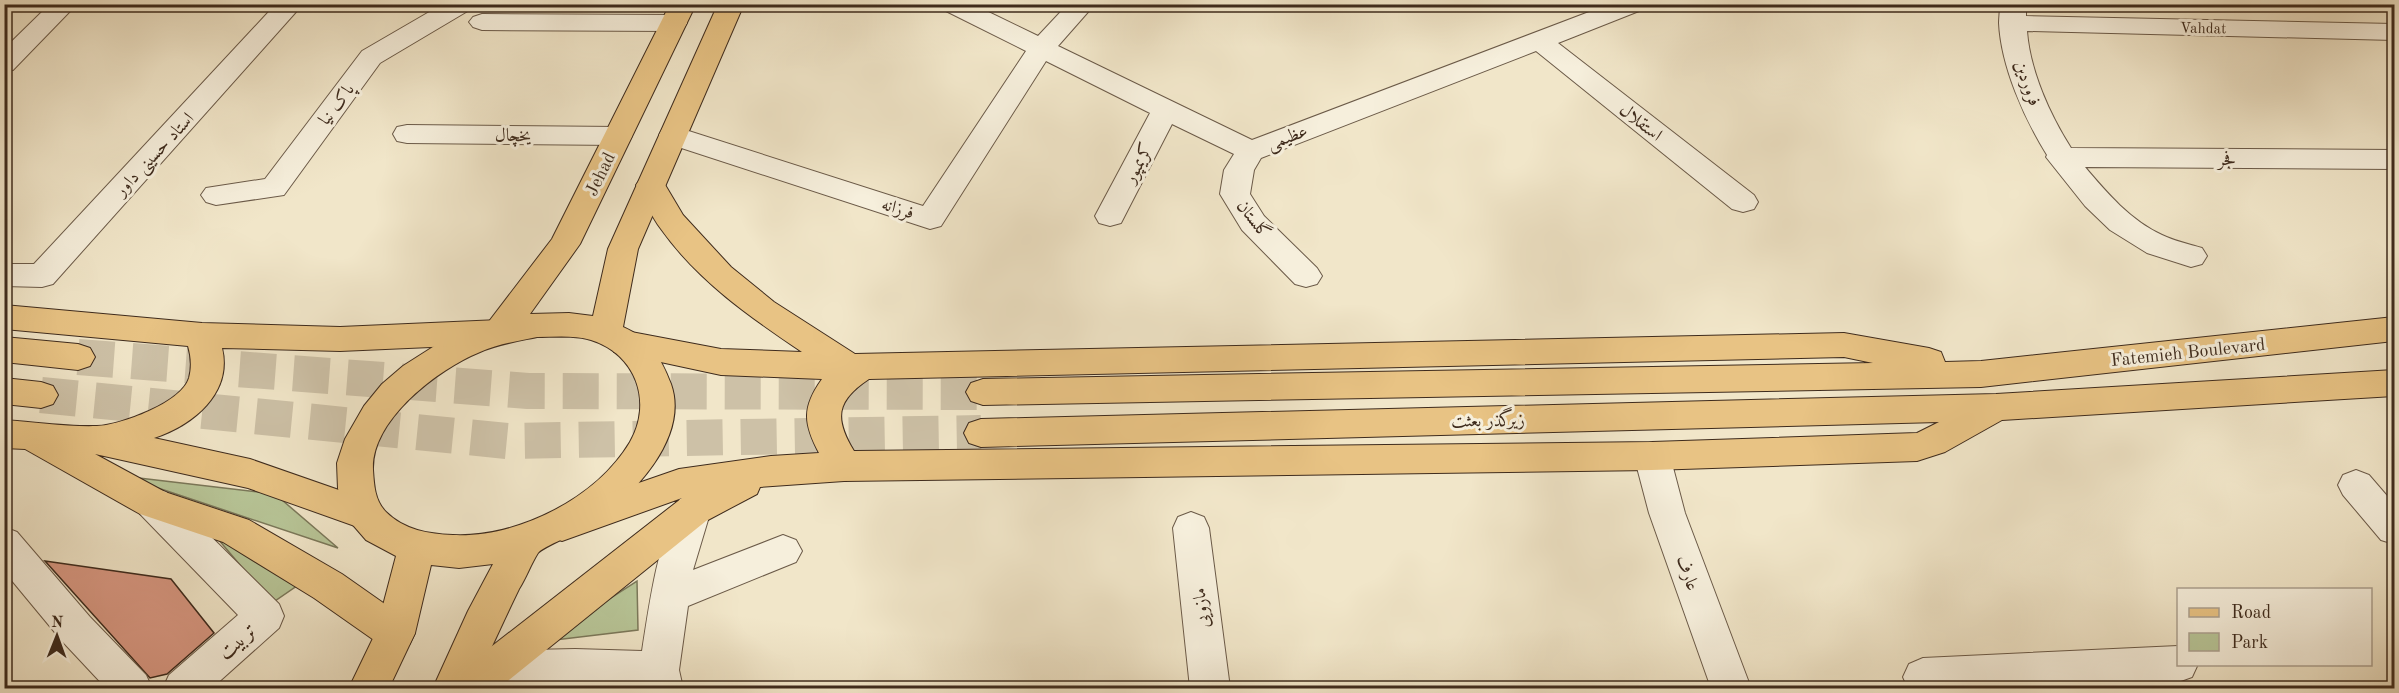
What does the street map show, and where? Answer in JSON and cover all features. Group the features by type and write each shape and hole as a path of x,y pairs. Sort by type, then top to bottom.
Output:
{"main road":[{"path":"616,338 623,249 730,4"},
{"name":"Jehad","path":"499,332 565,244 678,14"},
{"path":"651,185 672,222 720,275 763,310 855,367"},
{"path":"4,316 202,335 339,339 499,332 537,325 574,325 616,338 721,362 855,367 1844,345 1981,374"},
{"name":"Fatemieh Boulevard","path":"1981,374 2394,328"},
{"path":"499,332 459,347 422,369 397,389 378,412 363,436 355,462 355,490 366,514 387,535 417,548 451,552 488,550 526,540 679,484 771,471 844,466 1652,456 1917,447 1933,442 1996,407 2394,383"},
{"path":"98,440 149,428 165,421 191,401 207,375 209,362 202,335"},
{"path":"562,525 596,503 623,478 639,458 657,415 657,395 653,376 643,358 616,338"},
{"path":"4,349 78,357"},
{"path":"844,466 829,442 823,426 823,415 828,398 839,382 855,367"},
{"name":"زیرگذر بعثت","path":"982,392 1981,374"},
{"path":"4,391 41,395"},
{"name":"زیرگذر بعثت","path":"981,433 1996,407"},
{"path":"19,436 98,440 250,474 366,514"},
{"path":"19,436 153,503 236,531 328,585 395,633"},
{"path":"481,679 693,510 771,471"},
{"path":"453,688 482,623 526,540"},
{"path":"369,688 395,633 417,548"}],"street":[{"path":"5,63 65,4"},
{"name":"استاد حسینی داور","path":"4,275 42,276 291,4"},
{"name":"عظیمی","path":"951,4 1251,151 1635,4"},
{"path":"1041,48 1083,4"},
{"path":"472,13 678,14"},
{"name":"پاک نیا","path":"216,195 274,188 371,57 472,13"},
{"name":"Vahdat","path":"2013,14 2394,32"},
{"name":"فروردین","path":"2013,14 2018,60 2032,100 2060,157 2109,212 2148,241 2191,256"},
{"name":"استقلال","path":"1539,41 1743,202"},
{"name":"فرزانه","path":"673,135 930,219 1041,48"},
{"name":"کریمپور","path":"1110,216 1166,109"},
{"name":"یخچال","path":"407,134 618,136"},
{"name":"گلستان","path":"1251,151 1239,170 1235,194 1253,223 1306,276"},
{"name":"فجر","path":"2060,157 2394,160"},
{"name":"عارف","path":"1652,456 1667,513 1731,688"},
{"path":"2356,485 2394,529"},
{"name":"تربیت","path":"153,503 265,616 183,688"},
{"path":"481,679 575,667 661,679 673,574 693,510"},
{"name":"مازویی","path":"1191,528 1210,688"},
{"path":"4,543 76,629 132,688"},
{"path":"670,596 783,551"},
{"path":"1923,677 2132,678 2177,664"}],"green space":[{"path":"122,476 275,494 338,548"},
{"path":"218,539 301,583 272,603"},
{"path":"637,581 638,630 555,640 595,608"}],"building":[{"path":"45,561 171,579 214,633 167,674 150,678"}],"tunnel":[{"path":"78,357 528,391 983,392"},
{"path":"41,395 507,441 981,433"}]}
